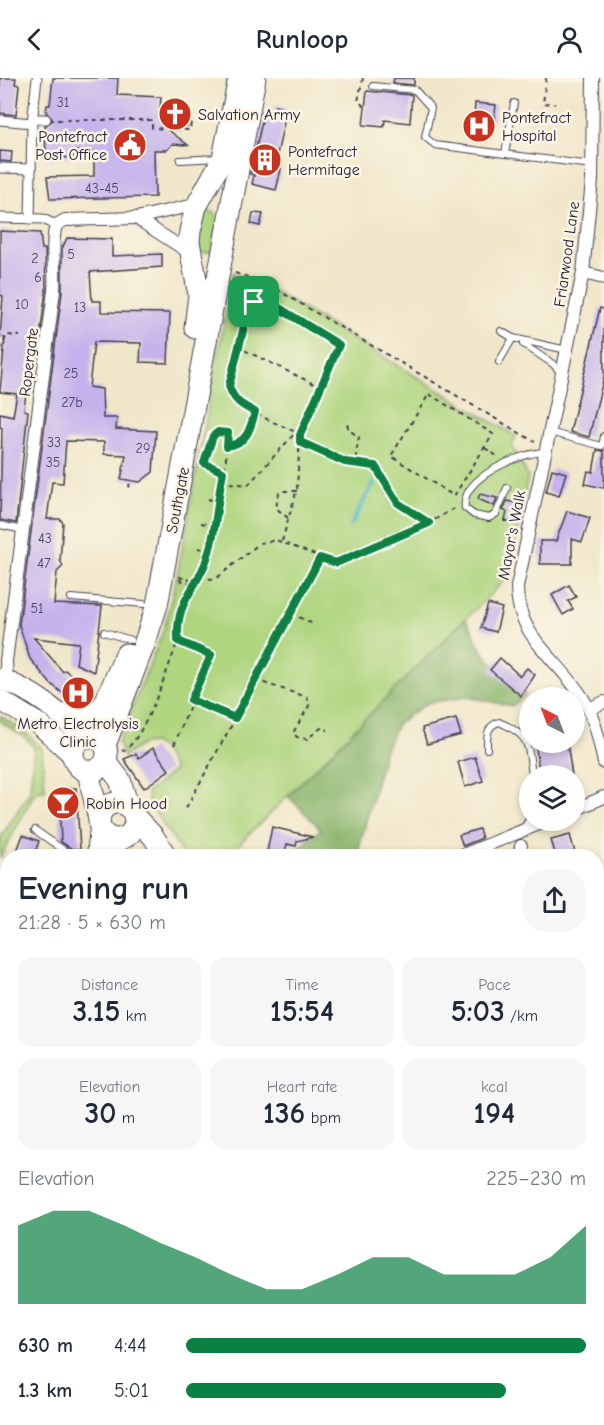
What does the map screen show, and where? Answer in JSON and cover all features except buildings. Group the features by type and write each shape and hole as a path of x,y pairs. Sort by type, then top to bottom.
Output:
{"highway":[{"name":"Southgate","path":"91,752 101,709 144,604 199,309 199,286 191,254 190,231 199,204 223,158 239,78"},
{"name":"Southgate","path":"91,752 144,645 157,605 230,255 229,216 255,78"},
{"path":"199,204 215,201 229,216"},
{"path":"191,254 209,257 230,255"},
{"path":"60,714 77,717 101,709"},
{"path":"91,752 120,780 131,811 132,830 118,844"},
{"path":"91,752 99,823 108,836 118,844 135,849"},
{"path":"99,823 108,805 118,803 131,811 161,849"}],"main road":[{"path":"3,680 40,699 60,714 91,752"},
{"path":"0,700 91,752"},
{"path":"97,849 99,823"}],"street":[{"path":"30,219 33,121 37,78"},
{"name":"Friarwood Lane","path":"549,432 583,273 598,180 592,165 593,78"},
{"path":"0,120 46,119"},
{"path":"0,168 31,169"},
{"path":"0,218 47,220 56,225 65,220 136,218 199,204"},
{"path":"136,218 191,254"},
{"name":"Ropergate","path":"3,680 55,277 52,243 56,225"},
{"path":"583,273 604,278"},
{"name":"Mayor's Walk","path":"549,432 541,448 517,587 517,603 528,631 571,681 589,709 604,763"},
{"path":"589,709 604,702"},
{"path":"585,805 604,797"},
{"path":"478,849 521,832"}],"lane":[{"path":"373,86 415,90 431,108 425,137 428,142 592,165"},
{"path":"505,154 514,103"},
{"path":"180,160 223,158"},
{"path":"501,332 553,364 562,375"},
{"path":"499,362 513,338"},
{"path":"520,342 567,350"},
{"path":"549,432 602,446 604,436"},
{"path":"507,488 496,514 489,518 474,515 465,508 464,500 467,492 478,480 502,465 541,448"},
{"path":"0,525 23,530"},
{"path":"71,598 144,604"},
{"path":"104,632 131,640"},
{"path":"487,749 487,734 494,723 499,722 524,735 529,746 531,765"},
{"path":"35,830 62,849"}],"path":[{"path":"363,78 358,101 365,107"},
{"path":"546,78 543,103 555,104"},
{"path":"57,120 152,120 152,128 190,129 191,121"},
{"path":"230,255 234,273 264,282 541,448"},
{"path":"282,541 297,491 300,435 339,345 266,300 254,302 248,311 238,347 229,386 232,396 240,405 300,435"},
{"path":"0,350 8,334 20,336"},
{"path":"238,347 320,387"},
{"path":"429,394 493,434 484,448 454,496 391,456 429,394"},
{"path":"227,446 236,445 247,436 255,412"},
{"path":"347,424 349,430 359,437 356,453 357,464"},
{"path":"129,748 140,732 178,641 177,629 183,600 195,583 208,550 228,433 218,432 213,436 204,463"},
{"path":"221,482 248,485 296,432"},
{"path":"300,442 345,462 375,466 398,503 429,523"},
{"path":"484,448 496,455 502,465"},
{"path":"193,463 204,463 223,472"},
{"path":"129,488 130,480"},
{"path":"288,518 276,508 275,503 282,491 297,491"},
{"path":"208,499 217,501"},
{"path":"198,576 218,578 260,543 282,541 336,563 429,523 464,500"},
{"path":"201,523 213,525"},
{"path":"198,548 208,550"},
{"path":"186,808 320,558"},
{"path":"176,578 195,583"},
{"path":"291,613 313,624"},
{"path":"174,745 211,655 178,641"},
{"path":"255,680 307,697 310,704 294,727 293,733 297,737 307,739 321,728 328,730"},
{"path":"191,700 235,718"}],"green space":[{"path":"206,210 216,214 218,219 212,251 200,253 196,237"},
{"path":"233,273 266,287 516,436 512,446 528,476 509,576 234,849 179,849 149,803 147,793 174,770 162,749 153,743 142,744 123,757 118,742 164,629 178,571"},
{"path":"465,619 486,656 519,689 519,700 512,706 467,697 427,703 398,723 385,749 359,849 298,849 321,829 288,796"},
{"path":"0,716 23,730 42,748 45,790 39,790 34,794 5,849 0,849 0,839 30,791 34,748 26,738 0,721"}],"waterway":[{"path":"351,525 374,482"}],"place":[{"name":"Salvation Army","path":"175,114"},
{"name":"Pontefract Hospital","path":"479,126"},
{"name":"Pontefract Post Office","path":"130,145"},
{"name":"Pontefract Hermitage","path":"265,160"},
{"name":"Metro Electrolysis Clinic","path":"78,693"},
{"name":"Robin Hood","path":"63,803"}],"route":[{"path":"266,300 339,345 300,435 300,442 345,462 375,466 398,503 429,523 336,563 320,558 235,718 191,700 211,655 178,641 177,629 183,600 195,585 205,565 223,472 204,463 213,436 225,431 229,435 227,446 236,445 247,436 255,412 240,405 232,396 229,386 248,311 254,302 266,300"}]}
